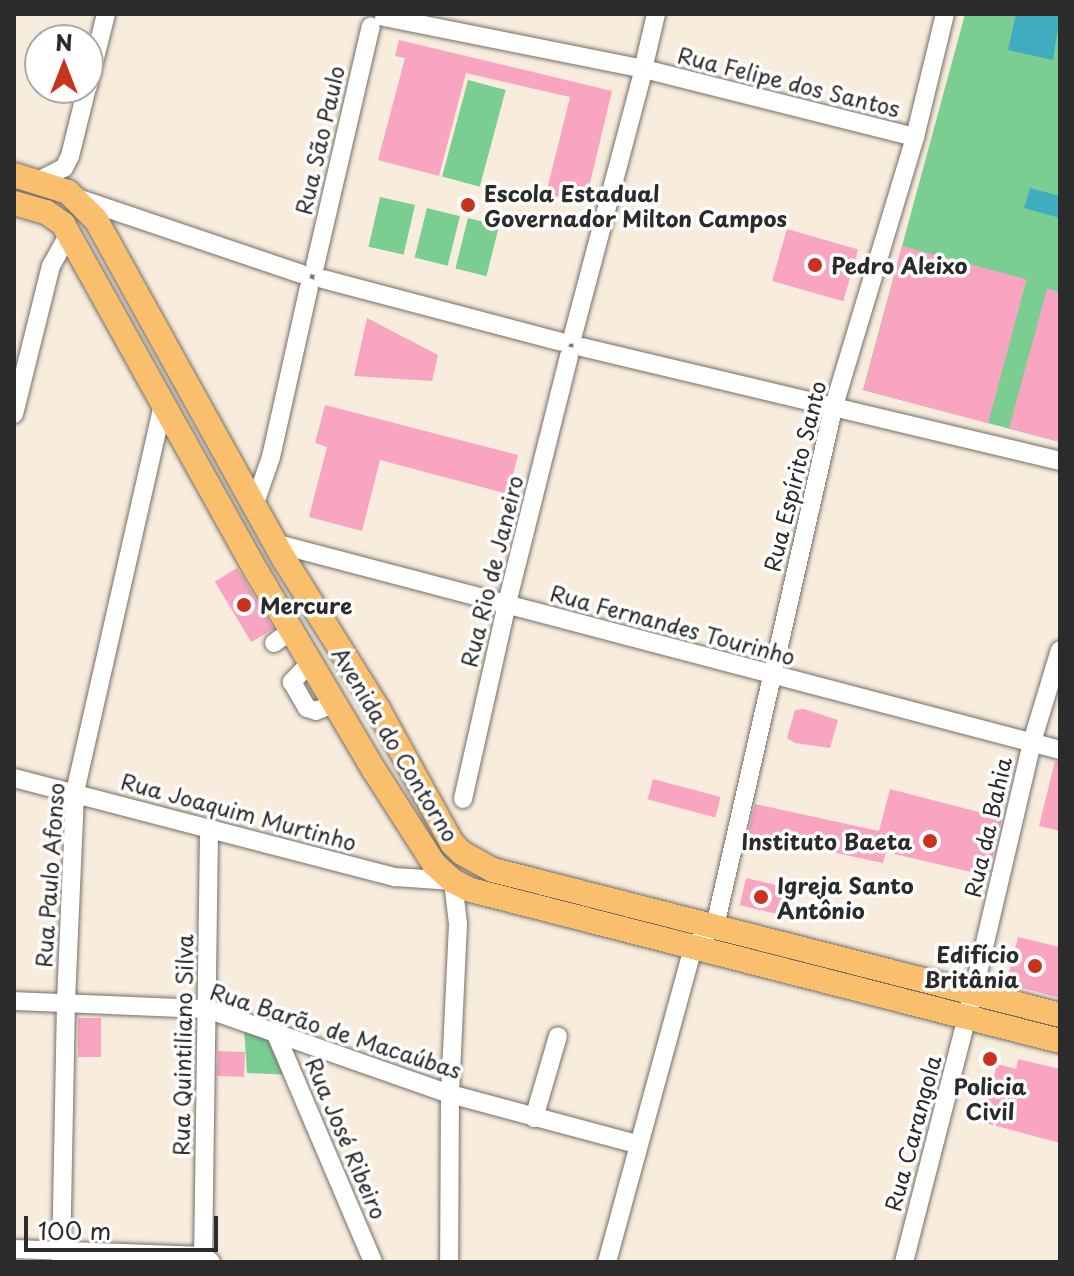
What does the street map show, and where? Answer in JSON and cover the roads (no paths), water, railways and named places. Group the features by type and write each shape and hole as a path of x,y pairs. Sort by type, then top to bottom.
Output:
{"main road":[{"name":"Avenida do Contorno","path":"14,175 38,181 74,197 96,220 274,543 378,709 452,843 474,861 493,870 715,926 970,1005 1060,1041"},
{"name":"Avenida do Contorno","path":"14,203 56,217 69,234 163,404 283,636 311,662 419,843 434,864 453,881 471,890 694,945 970,1005 1060,1015"},
{"path":"453,881 493,870"}],"street":[{"name":"Rua Rio de Janeiro","path":"463,799 507,603 656,14"},
{"name":"Rua Espírito Santo","path":"715,926 833,409 915,137 945,14"},
{"name":"Rua Felipe dos Santos","path":"375,18 643,70 915,137"},
{"name":"Rua São Paulo","path":"254,506 271,457 375,18"},
{"path":"38,181 64,168 84,104"},
{"path":"74,197 312,276 571,345 1060,461"},
{"path":"14,414 51,266 69,234"},
{"name":"Rua Paulo Afonso","path":"61,1256 66,1001 75,792 163,404"},
{"path":"238,479 271,457"},
{"name":"Rua Fernandes Tourinho","path":"274,543 1060,750"},
{"name":"Rua da Bahia","path":"970,1005 1032,742 1060,650"},
{"name":"Rua Joaquim Murtinho","path":"14,778 395,877 453,881"},
{"name":"Rua Quintiliano Silva","path":"206,1260 209,829"},
{"path":"449,1262 450,1094 458,924 453,881"},
{"path":"607,1262 694,945 715,926"},
{"name":"Rua Barão de Macaúbas","path":"14,1001 207,1009 450,1094 637,1144"},
{"name":"Rua Carangola","path":"904,1262 970,1005"},
{"name":"Rua José Ribeiro","path":"275,1032 373,1262"},
{"path":"534,1118 558,1036"},
{"path":"14,1249 61,1256 206,1260"}],"water":[{"path":"1016,14 1060,14 1053,60 1008,50"},
{"path":"1030,188 1060,196 1060,218 1024,208"}],"place":[{"name":"Escola Estadual Governador Milton Campos","path":"468,205"},
{"name":"Pedro Aleixo","path":"815,265"},
{"name":"Mercure","path":"244,605"},
{"name":"Instituto Baeta","path":"930,841"},
{"name":"Igreja Santo Antônio","path":"761,897"},
{"name":"Edifício Britânia","path":"1035,966"},
{"name":"Policia Civil","path":"990,1059"}]}
